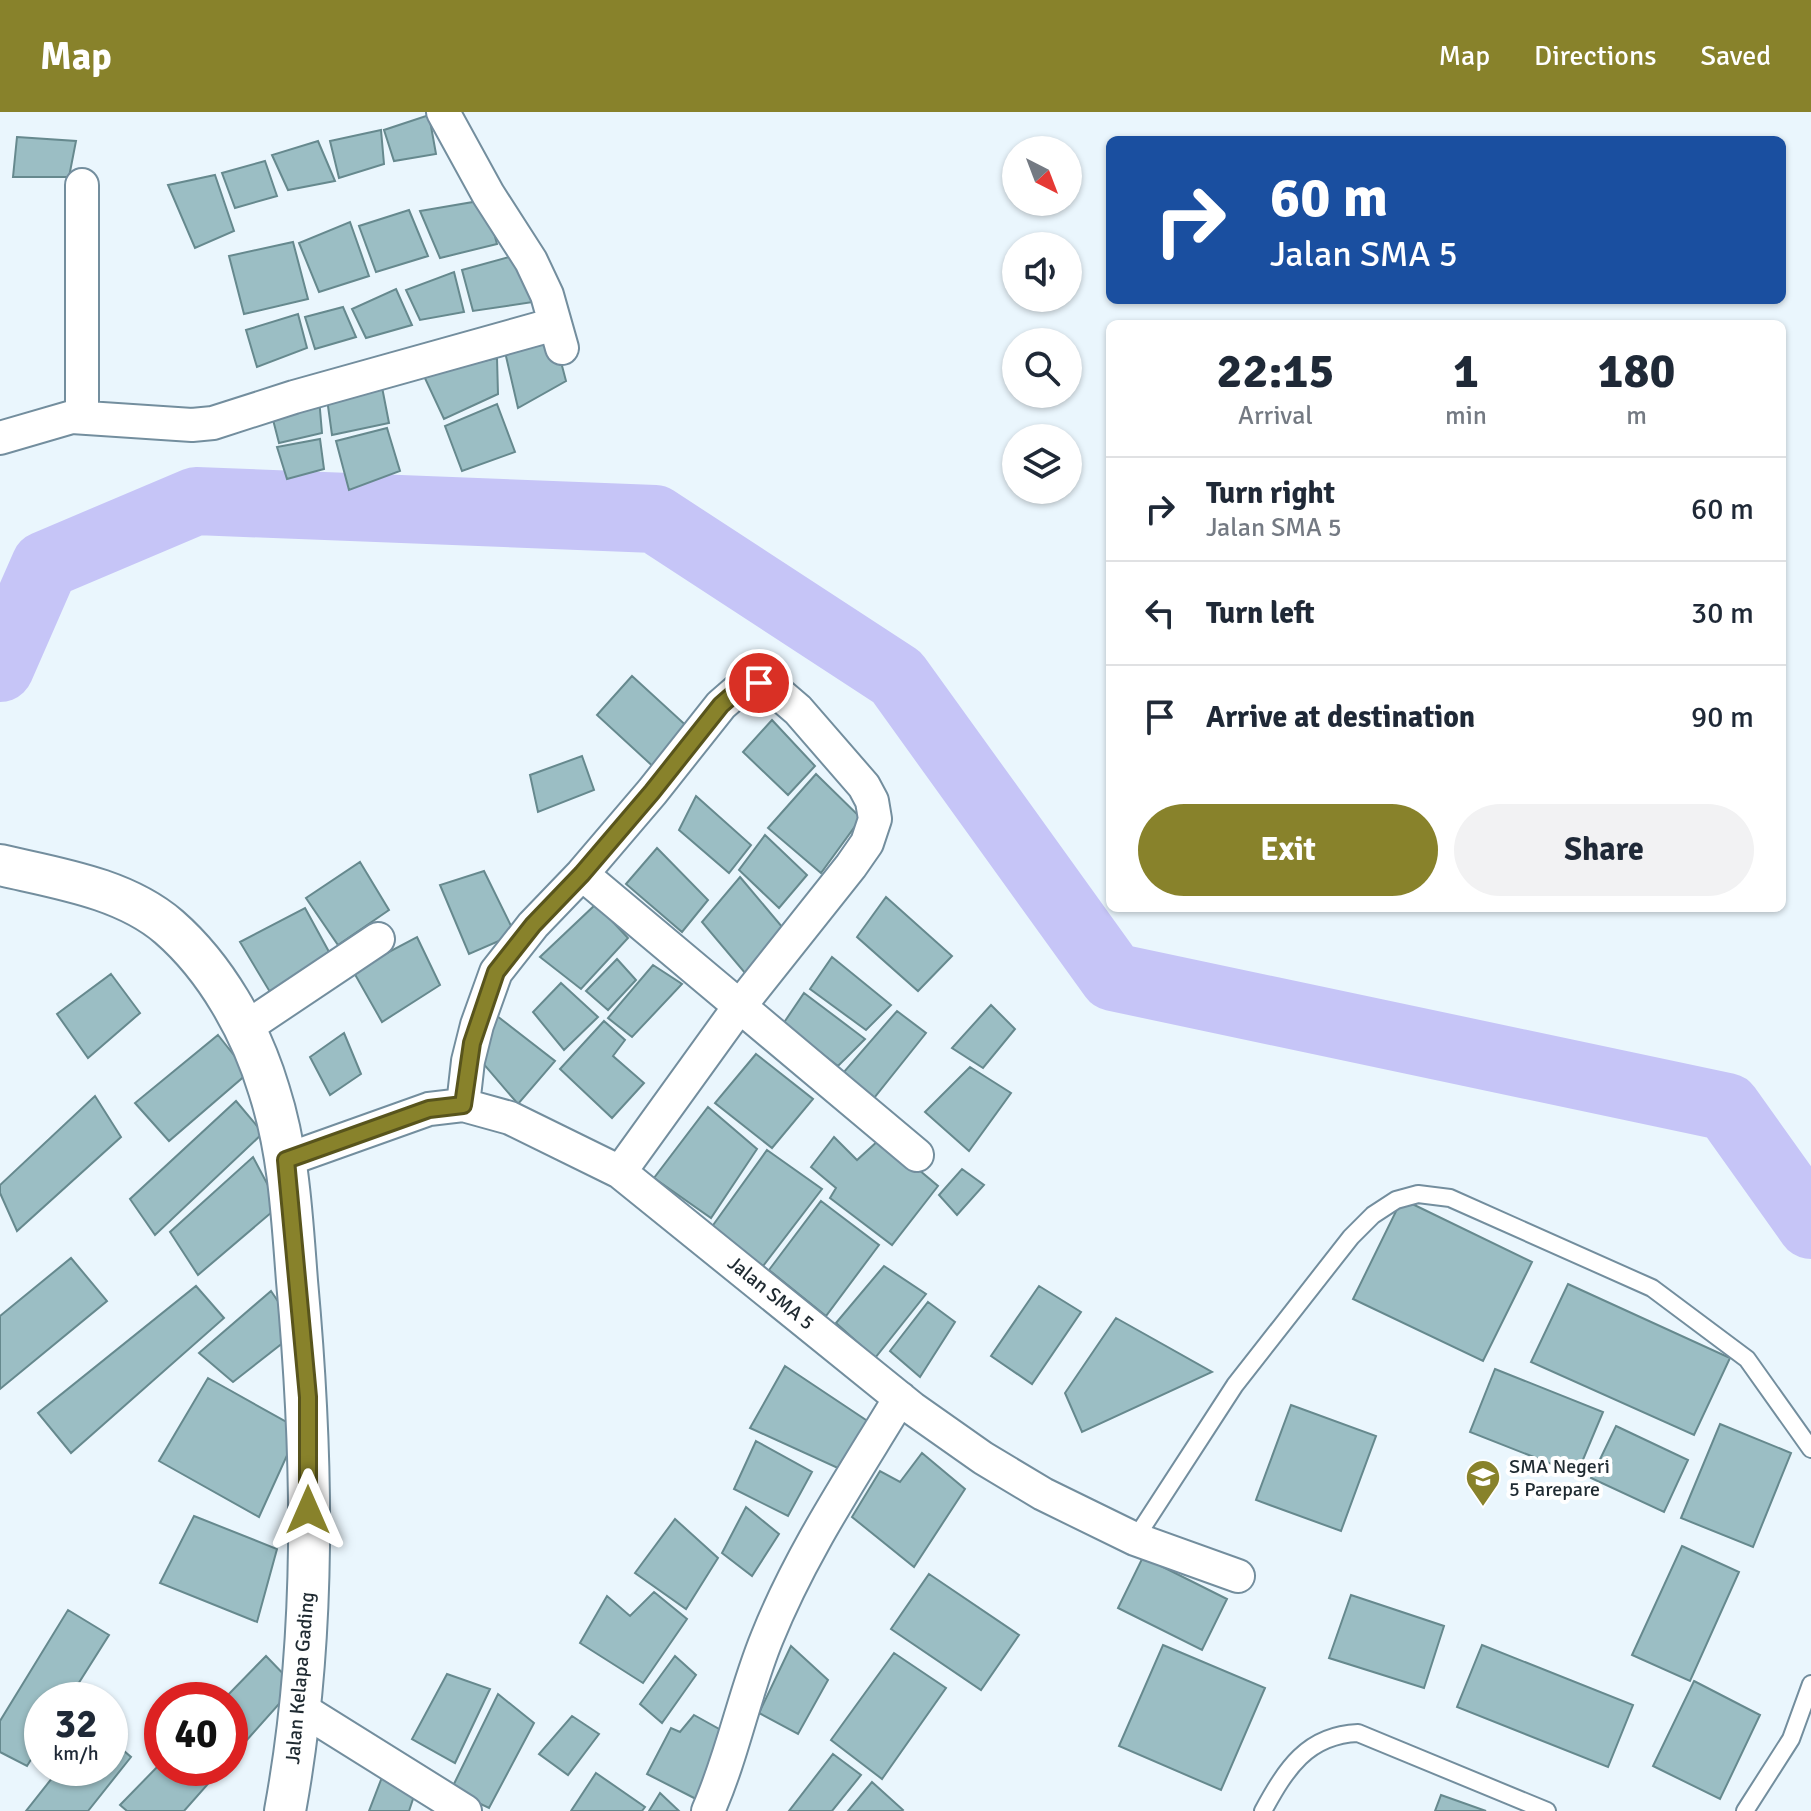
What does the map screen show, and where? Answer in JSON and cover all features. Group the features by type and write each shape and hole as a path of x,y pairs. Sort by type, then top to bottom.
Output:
{"street":[{"path":"0,438 49,422 82,416 179,424 213,423 294,397 558,336 547,295 531,261 488,194 443,112"},
{"path":"82,185 82,416"},
{"path":"463,1105 468,1061 496,972 732,694 744,685 759,683 777,692 798,710 864,786 872,801 875,819 867,843 851,866 739,1007 620,1172"},
{"name":"Jalan Kelapa Gading","path":"8,867 127,901 168,926 206,967 245,1028 269,1090 286,1160 308,1397 308,1594 300,1708 285,1811"},
{"path":"582,874 917,1155"},
{"path":"245,1028 378,939"},
{"name":"Jalan SMA 5","path":"286,1160 429,1109 463,1105 510,1118 620,1172 900,1398 983,1458 1043,1494 1135,1539 1238,1576"},
{"path":"708,1811 744,1711 752,1678 784,1597 900,1398"},
{"path":"300,1708 465,1811"}],"lane":[{"path":"1135,1539 1235,1385 1351,1237 1373,1215 1396,1200 1418,1194 1450,1198 1652,1288 1747,1359 1811,1449"},
{"path":"1745,1811 1791,1739 1811,1684"},
{"path":"1263,1811 1283,1775 1309,1748 1335,1734 1358,1733 1547,1811"}],"building":[{"path":"429,115 436,154 394,161 384,130"},
{"path":"381,130 384,164 339,178 330,141"},
{"path":"17,137 76,141 69,177 13,177"},
{"path":"318,141 335,181 288,190 272,155"},
{"path":"265,161 277,196 235,208 222,173"},
{"path":"215,175 234,231 195,248 168,185"},
{"path":"485,200 497,244 440,258 420,211"},
{"path":"409,210 428,256 376,272 359,226"},
{"path":"350,222 369,276 319,292 299,243"},
{"path":"293,242 308,299 244,314 229,256"},
{"path":"516,255 533,302 473,311 462,270"},
{"path":"454,272 464,312 420,320 406,290"},
{"path":"396,289 412,325 366,338 352,309"},
{"path":"343,307 356,337 315,349 305,317"},
{"path":"298,314 307,348 257,367 246,330"},
{"path":"555,339 566,381 518,408 505,352"},
{"path":"497,358 498,394 444,419 423,374"},
{"path":"381,382 389,423 332,435 327,399"},
{"path":"319,398 322,433 279,443 271,412"},
{"path":"497,404 515,452 462,471 445,426"},
{"path":"387,428 400,471 349,490 336,441"},
{"path":"320,439 324,469 287,479 277,447"},
{"path":"632,676 691,730 658,771 597,715"},
{"path":"772,720 815,766 788,795 743,752"},
{"path":"582,756 594,790 538,812 530,775"},
{"path":"816,774 861,818 821,873 768,828"},
{"path":"696,796 751,845 729,873 679,830"},
{"path":"765,835 807,875 779,908 739,870"},
{"path":"657,848 708,900 682,932 626,884"},
{"path":"360,862 389,910 338,945 306,898"},
{"path":"484,871 515,934 469,954 440,885"},
{"path":"740,877 783,928 745,973 702,922"},
{"path":"886,897 952,956 918,991 857,937"},
{"path":"596,904 628,938 581,989 540,957"},
{"path":"305,908 334,961 273,997 240,942"},
{"path":"417,937 440,985 382,1022 353,971"},
{"path":"832,957 891,1005 866,1030 810,989"},
{"path":"617,959 636,980 608,1010 586,991"},
{"path":"653,965 682,984 632,1037 608,1018"},
{"path":"111,974 140,1013 88,1058 57,1014"},
{"path":"561,983 598,1017 564,1050 533,1012"},
{"path":"804,993 865,1039 838,1066 783,1024"},
{"path":"991,1005 1015,1029 983,1068 952,1048"},
{"path":"897,1011 926,1033 874,1098 843,1073"},
{"path":"497,1016 555,1061 518,1104 475,1054"},
{"path":"604,1021 625,1040 613,1056 644,1083 612,1118 560,1069"},
{"path":"344,1033 361,1074 330,1095 310,1057"},
{"path":"218,1035 248,1073 169,1141 135,1103"},
{"path":"756,1054 813,1099 772,1148 715,1103"},
{"path":"970,1067 1011,1093 969,1151 925,1112"},
{"path":"95,1096 121,1137 17,1231 0,1193 0,1185"},
{"path":"236,1101 263,1133 155,1235 130,1199"},
{"path":"708,1107 757,1149 711,1218 654,1178"},
{"path":"834,1137 857,1160 881,1138 938,1186 892,1245 830,1198 836,1188 811,1167"},
{"path":"767,1150 822,1189 763,1266 711,1228"},
{"path":"253,1157 279,1206 198,1275 170,1232"},
{"path":"962,1169 984,1185 957,1215 939,1195"},
{"path":"1402,1199 1532,1262 1483,1361 1353,1299"},
{"path":"821,1201 879,1245 826,1316 769,1270"},
{"path":"71,1258 107,1301 0,1389 0,1316"},
{"path":"884,1266 926,1294 875,1358 836,1323"},
{"path":"1568,1284 1730,1358 1694,1435 1531,1362"},
{"path":"196,1286 224,1318 71,1453 38,1413"},
{"path":"1039,1286 1081,1312 1032,1384 991,1356"},
{"path":"271,1291 298,1331 233,1382 199,1353"},
{"path":"928,1302 955,1322 920,1377 890,1351"},
{"path":"1116,1318 1212,1372 1082,1432 1065,1393"},
{"path":"785,1366 869,1422 840,1469 750,1428"},
{"path":"1495,1369 1603,1412 1577,1474 1470,1432"},
{"path":"208,1378 299,1429 259,1517 159,1461"},
{"path":"1291,1405 1376,1436 1341,1531 1256,1500"},
{"path":"1720,1424 1791,1453 1753,1547 1681,1518"},
{"path":"1616,1426 1688,1460 1664,1512 1591,1478"},
{"path":"756,1441 812,1472 788,1516 734,1489"},
{"path":"922,1453 965,1489 914,1567 852,1517 880,1471 900,1482"},
{"path":"746,1507 779,1534 752,1576 722,1553"},
{"path":"194,1516 277,1549 257,1622 160,1583"},
{"path":"675,1519 718,1558 686,1609 635,1573"},
{"path":"1682,1546 1739,1572 1690,1681 1632,1655"},
{"path":"1143,1557 1227,1599 1202,1650 1118,1608"},
{"path":"929,1574 1019,1635 981,1690 891,1629"},
{"path":"654,1592 687,1619 643,1683 580,1643 607,1596 630,1616"},
{"path":"1351,1595 1444,1626 1424,1688 1329,1658"},
{"path":"68,1610 109,1635 79,1682 24,1682 24,1764 0,1752 0,1721"},
{"path":"1163,1645 1265,1688 1221,1790 1119,1746"},
{"path":"1482,1645 1633,1705 1608,1767 1457,1707"},
{"path":"791,1646 828,1680 798,1734 759,1713"},
{"path":"894,1653 946,1688 882,1779 831,1740"},
{"path":"266,1656 295,1686 248,1739 248,1682 241,1682"},
{"path":"675,1656 696,1675 662,1723 640,1704"},
{"path":"447,1674 490,1689 455,1763 412,1739"},
{"path":"1694,1681 1760,1715 1720,1799 1653,1766"},
{"path":"498,1694 534,1723 489,1808 451,1790"},
{"path":"694,1715 728,1734 700,1801 647,1774 671,1728 680,1732"},
{"path":"572,1716 599,1734 568,1775 539,1754"},
{"path":"833,1754 861,1775 832,1811 789,1811"},
{"path":"384,1772 416,1790 409,1811 369,1811"},
{"path":"596,1773 645,1807 642,1811 571,1811"},
{"path":"144,1780 144,1786 206,1786 184,1811 127,1811 120,1805"},
{"path":"872,1782 903,1810 848,1811"},
{"path":"46,1786 108,1786 88,1811 26,1811"},
{"path":"660,1793 679,1811 649,1811"},
{"path":"1441,1795 1486,1811 1435,1811"}],"waterway":[{"path":"0,668 45,565 196,501 655,519 897,677 1113,977 1727,1107 1811,1225"}],"place":[{"name":"SMA Negeri 5 Parepare","path":"1483,1508"}],"route":[{"path":"308,1510 308,1397 286,1160 429,1109 463,1105 472,1043 496,972 533,925 582,874 652,792 721,705 744,685 759,683"}]}
